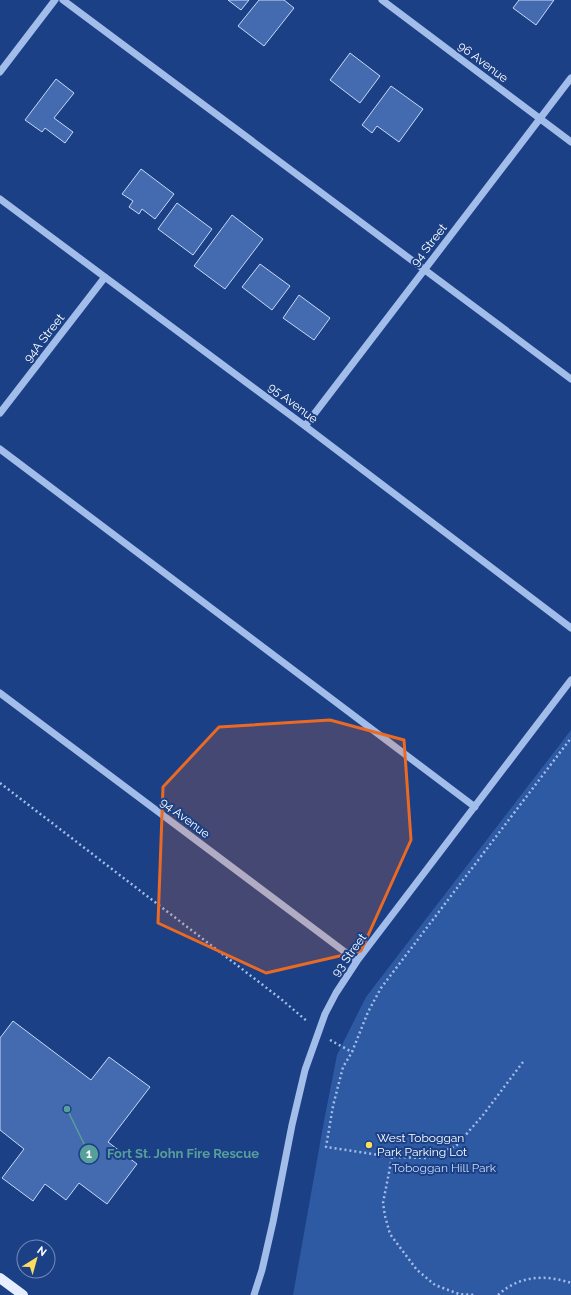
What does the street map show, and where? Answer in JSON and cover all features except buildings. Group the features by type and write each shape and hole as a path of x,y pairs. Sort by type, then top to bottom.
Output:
{"main road":[{"path":"0,1278 23,1295"}],"street":[{"path":"0,72 55,0"},
{"path":"63,0 571,379"},
{"name":"96 Avenue","path":"382,0 571,142"},
{"name":"94 Street","path":"305,426 571,78"},
{"name":"95 Avenue","path":"0,198 305,426 571,628"},
{"name":"94A Street","path":"0,413 105,277"},
{"path":"0,449 475,806"},
{"name":"93 Street","path":"254,1295 274,1222 304,1070 325,1014 336,993 357,961 571,680"},
{"name":"94 Avenue","path":"0,693 357,961"}],"path":[{"path":"523,1062 483,1115 456,1146 427,1158 392,1157 326,1147 334,1100 344,1068 368,1012 381,988 571,738"},
{"path":"0,783 281,999"},
{"path":"330,1041 352,1052"},
{"path":"392,1157 383,1203 390,1234 417,1270 434,1285 458,1294 476,1295"},
{"path":"498,1295 506,1288 526,1279 537,1278 562,1280 571,1283"}],"highlighted area":[{"path":"330,720 404,740 411,840 361,951 266,973 158,923 163,787 219,727"}],"green space":[{"name":"Toboggan Hill Park","path":"571,730 571,1295 293,1295 337,1055 366,997"}],"place":[{"name":"Fort St. John Fire Rescue","path":"67,1109"},
{"name":"West Toboggan Park Parking Lot","path":"369,1145"}]}
